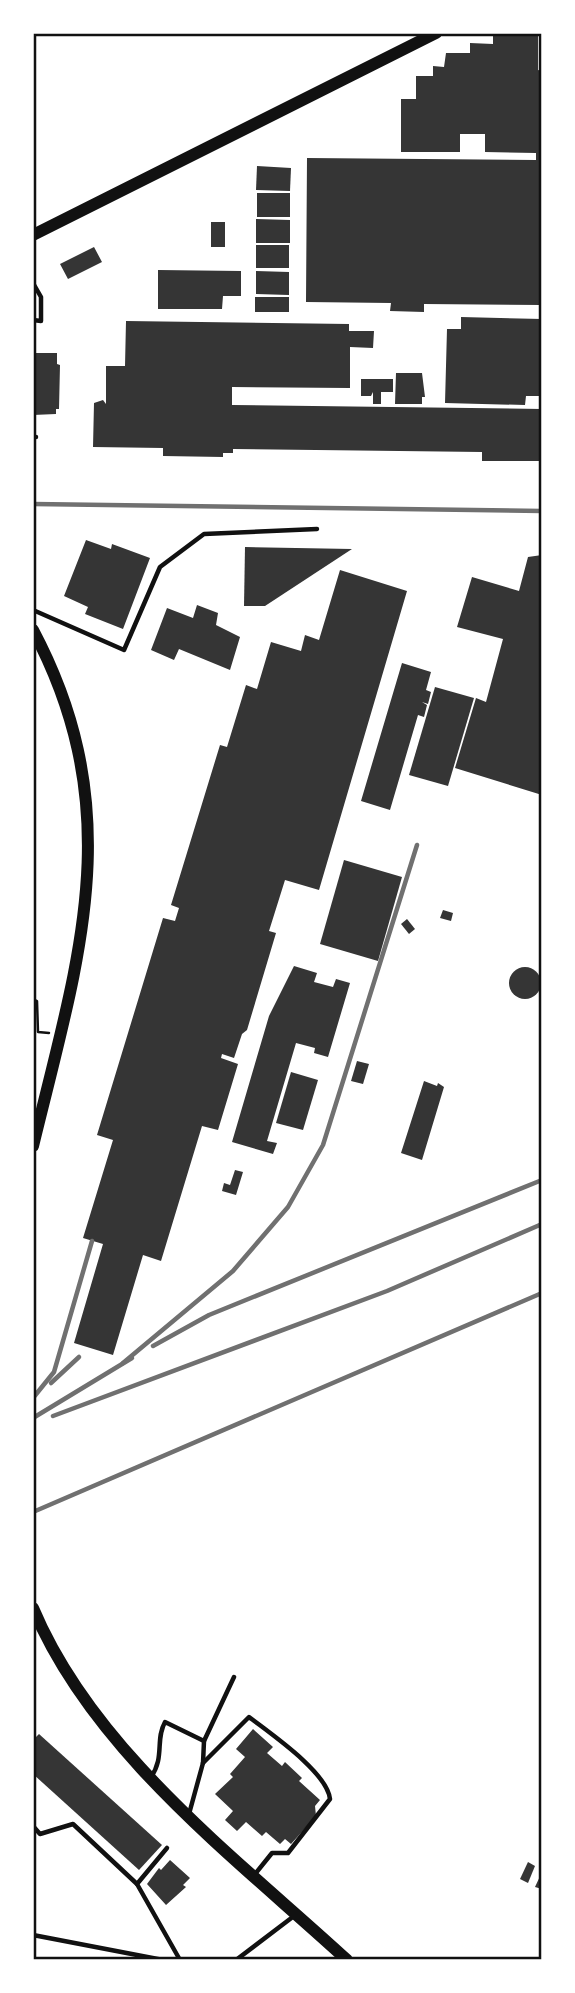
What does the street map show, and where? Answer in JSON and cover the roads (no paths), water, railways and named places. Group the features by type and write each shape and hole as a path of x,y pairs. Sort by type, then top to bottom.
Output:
{"main road":[{"path":"33,235 436,33"},
{"path":"33,630 66,706 82,767 87,808 86,915 33,1146"},
{"path":"33,1608 46,1639 84,1701 151,1778 347,1960"}],"lane":[{"path":"33,283 41,297 41,321 33,320"},
{"path":"33,610 124,650 160,567 204,534 317,528"},
{"path":"189,1815 204,1763 204,1741 234,1677"},
{"path":"204,1763 249,1717 315,1772 329,1789 330,1799 288,1853 272,1853 255,1875"},
{"path":"151,1778 158,1767 160,1730 165,1722 204,1741"},
{"path":"33,1826 40,1834 73,1824 138,1884 180,1960"},
{"path":"138,1884 167,1849"},
{"path":"236,1960 297,1914"},
{"path":"33,1935 163,1960"}],"railway":[{"path":"33,504 542,511"},
{"path":"123,1363 233,1271 288,1207 323,1145 417,845"},
{"path":"153,1346 209,1315 542,1180"},
{"path":"53,1416 387,1291 542,1224"},
{"path":"33,1398 54,1372 92,1241"},
{"path":"33,1512 542,1293"},
{"path":"51,1383 79,1357"},
{"path":"33,1418 132,1358"}]}
